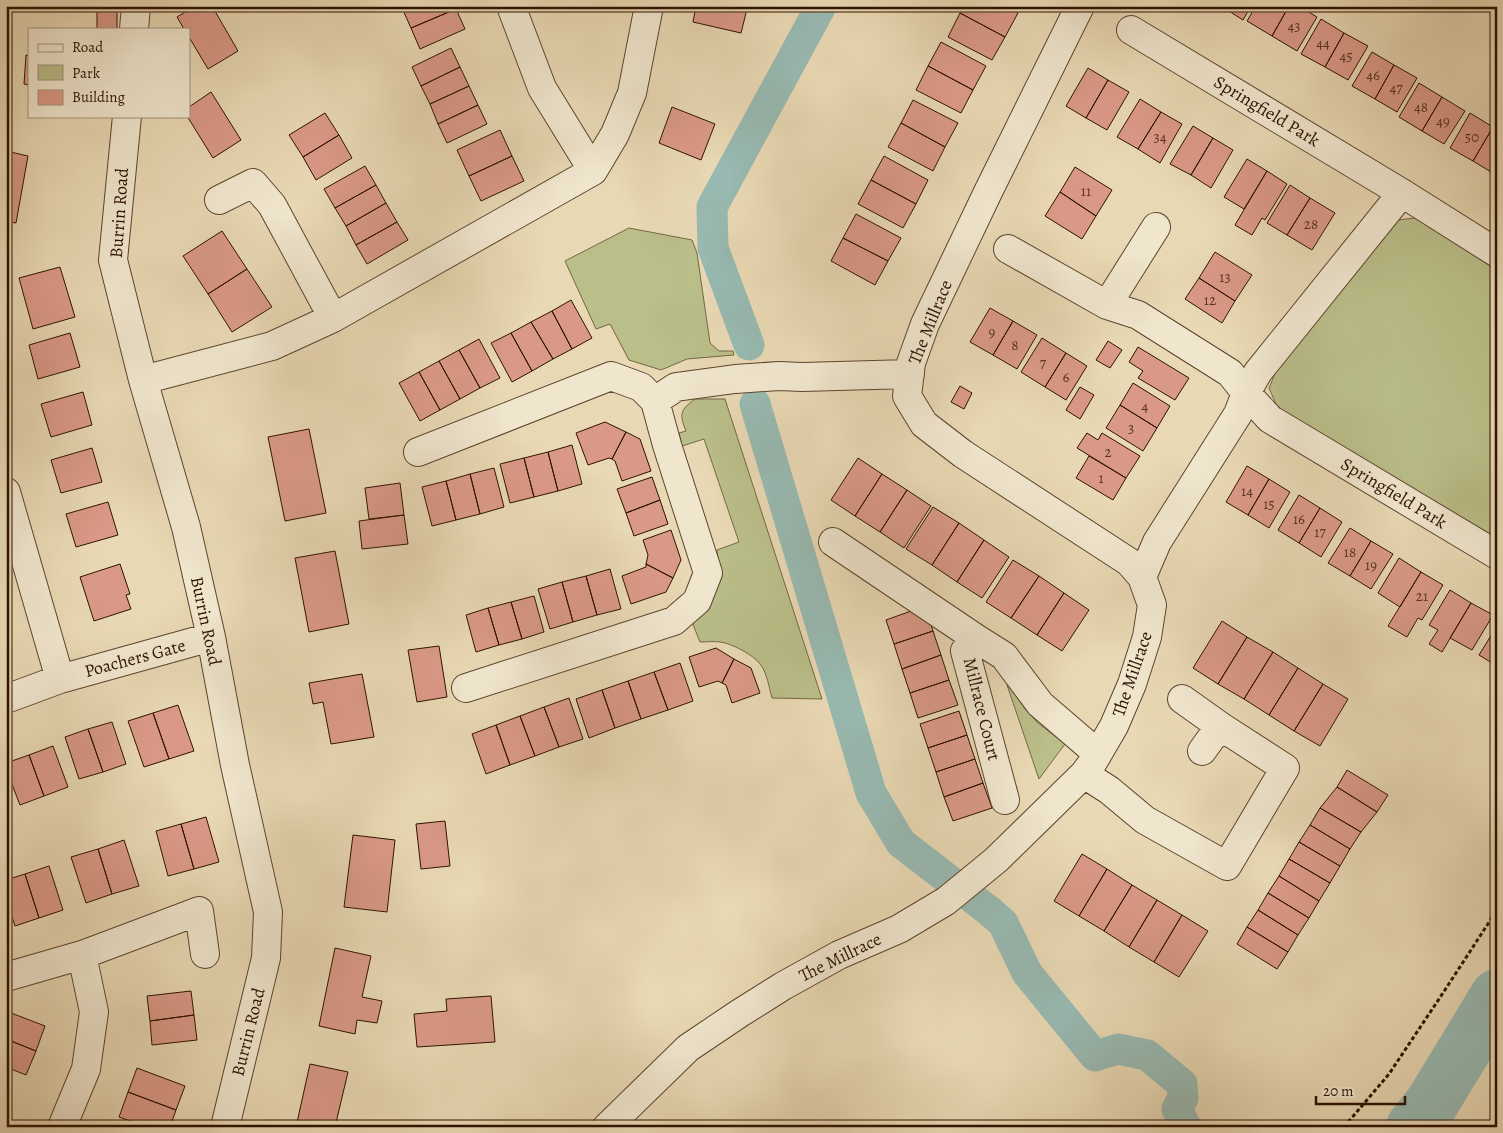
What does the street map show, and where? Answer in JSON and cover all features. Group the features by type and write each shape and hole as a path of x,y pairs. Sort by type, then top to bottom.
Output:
{"street":[{"path":"134,28 136,6"},
{"path":"511,6 542,88 593,171"},
{"path":"143,380 272,346 333,318 593,171 615,134 632,93 649,6"},
{"name":"The Millrace","path":"607,1127 688,1048 783,986 839,955 899,928 946,901 996,860 1090,764 1114,726 1132,684 1147,636 1152,605 1142,577 1130,562 964,454 924,424 907,396 911,363 925,324 1080,6"},
{"name":"Springfield Park","path":"1131,30 1402,193 1497,253"},
{"name":"Burrin Road","path":"127,118 113,260 143,380 186,527 211,637 235,765 268,912 266,958 225,1127"},
{"path":"219,200 254,182 272,205 333,318"},
{"path":"1142,577 1157,542 1238,414 1246,393 1258,372 1402,193"},
{"path":"1107,305 1156,227"},
{"name":"Springfield Park","path":"1008,249 1107,305 1138,315 1230,373 1270,419 1497,555"},
{"path":"655,401 676,387 735,379 779,376 910,374"},
{"path":"418,452 611,376 641,387 655,401 708,573 697,601 674,621 466,688"},
{"path":"6,492 60,678"},
{"path":"833,542 977,639"},
{"name":"Poachers Gate","path":"6,699 60,678 211,637"},
{"name":"Millrace Court","path":"1005,800 965,651 977,639 1004,656 1040,704 1090,764 1108,790 1145,820 1226,866 1285,768 1220,726"},
{"path":"1182,699 1220,726 1202,751"},
{"path":"6,976 82,955 199,911 205,954"},
{"path":"62,1127 86,1068 94,1012 82,955"}],"path":[{"path":"1344,1127 1389,1074 1497,910"}],"green space":[{"path":"1415,218 1497,264 1497,540 1284,412 1276,404 1269,388 1276,371 1398,220"},
{"path":"629,228 692,240 697,253 710,343 719,351 733,351 734,355 687,359 661,370 629,360 610,324 596,329 565,261"},
{"path":"695,399 725,399 822,699 772,698 763,669 753,657 725,643 700,642 692,622 720,577 717,550 739,542 704,439 682,446 679,433 686,431 682,420 682,413 686,406"},
{"path":"1007,685 1010,686 1025,709 1038,723 1065,744 1039,779"}],"building":[{"path":"97,6 117,6 117,28 97,28"},
{"path":"195,6 212,6 238,51 208,69 190,39 190,28 183,28 177,17"},
{"path":"406,6 455,6 456,9 411,28 402,8"},
{"path":"696,6 737,6 747,9 741,33 693,22"},
{"path":"964,6 1005,6 1018,13 1005,37 960,13"},
{"path":"1221,6 1251,6 1243,20"},
{"path":"1256,6 1289,6 1272,36 1247,21"},
{"path":"1289,6 1299,6 1317,17 1297,51 1272,36"},
{"path":"456,9 465,29 420,49 411,28"},
{"path":"960,13 1005,37 992,60 948,37"},
{"path":"1321,19 1344,33 1325,67 1301,54"},
{"path":"1344,33 1368,46 1348,80 1325,67"},
{"path":"941,42 986,66 973,90 928,66"},
{"path":"451,48 460,67 421,86 412,67"},
{"path":"1372,52 1394,65 1375,99 1352,86"},
{"path":"26,55 28,56 28,85 24,84"},
{"path":"1394,65 1417,78 1397,112 1375,99"},
{"path":"928,66 973,90 961,113 916,90"},
{"path":"460,67 469,86 430,104 421,86"},
{"path":"1088,68 1108,80 1086,118 1066,106"},
{"path":"1108,80 1129,92 1107,130 1086,118"},
{"path":"1419,83 1442,97 1422,131 1399,117"},
{"path":"469,86 478,105 438,124 430,104"},
{"path":"211,92 241,140 213,158 188,118 190,118 190,106"},
{"path":"1442,97 1465,111 1444,144 1422,131"},
{"path":"1140,99 1161,112 1138,149 1117,137"},
{"path":"913,100 958,123 945,147 901,123"},
{"path":"478,105 487,124 447,143 438,124"},
{"path":"672,107 715,124 701,160 659,143"},
{"path":"1161,112 1182,124 1160,163 1138,149"},
{"path":"325,113 339,135 303,157 289,135"},
{"path":"1470,113 1493,127 1473,161 1450,148"},
{"path":"901,123 945,147 933,171 888,147"},
{"path":"1193,126 1213,138 1191,175 1170,164"},
{"path":"1493,127 1497,129 1496,175 1473,161"},
{"path":"500,130 512,156 469,176 457,150"},
{"path":"339,135 352,158 316,180 303,157"},
{"path":"1213,138 1233,150 1211,188 1191,175"},
{"path":"6,151 28,156 16,223 6,221"},
{"path":"512,156 524,181 481,201 469,176"},
{"path":"884,156 928,180 916,204 871,180"},
{"path":"1247,159 1267,171 1244,209 1224,197"},
{"path":"365,166 376,185 335,208 324,189"},
{"path":"1075,167 1112,190 1096,216 1060,192"},
{"path":"1267,171 1287,184 1265,220 1262,218 1252,235 1235,225"},
{"path":"871,180 916,204 903,228 858,204"},
{"path":"376,185 386,203 346,226 335,208"},
{"path":"1290,185 1310,198 1287,235 1267,223"},
{"path":"1060,192 1096,216 1082,239 1045,216"},
{"path":"1310,198 1335,213 1312,250 1287,235"},
{"path":"386,203 397,222 356,245 346,226"},
{"path":"856,214 901,238 888,261 843,238"},
{"path":"397,222 408,240 367,264 356,245"},
{"path":"222,231 247,269 208,294 183,256"},
{"path":"843,238 888,261 875,285 831,261"},
{"path":"1215,252 1252,275 1235,301 1199,278"},
{"path":"60,267 75,317 33,329 19,278"},
{"path":"247,269 272,307 232,332 208,294"},
{"path":"1199,278 1235,301 1222,323 1185,299"},
{"path":"571,300 592,338 572,349 552,311"},
{"path":"990,308 1013,321 993,355 970,342"},
{"path":"552,311 572,349 553,359 531,322"},
{"path":"1013,321 1037,335 1017,369 993,355"},
{"path":"531,322 553,359 532,371 511,333"},
{"path":"70,333 80,367 38,379 29,345"},
{"path":"511,333 532,371 512,382 491,343"},
{"path":"1042,338 1066,353 1045,387 1021,372"},
{"path":"479,339 500,378 480,388 459,350"},
{"path":"1108,341 1122,350 1110,368 1096,360"},
{"path":"1138,347 1189,378 1175,400 1138,378 1143,371 1129,362"},
{"path":"459,350 480,388 460,399 439,361"},
{"path":"1066,353 1087,366 1066,400 1045,387"},
{"path":"439,361 460,399 440,410 419,372"},
{"path":"419,372 440,410 420,421 399,383"},
{"path":"1133,383 1170,406 1157,428 1120,405"},
{"path":"960,386 972,393 964,409 951,402"},
{"path":"1080,387 1094,395 1080,419 1066,410"},
{"path":"83,392 92,425 51,437 41,404"},
{"path":"1120,405 1157,428 1143,451 1106,428"},
{"path":"605,422 626,432 612,459 609,458 588,465 576,433"},
{"path":"309,429 326,513 285,521 268,437"},
{"path":"626,432 640,439 651,471 622,481 615,461 612,459"},
{"path":"1087,433 1098,440 1102,433 1140,456 1126,478 1077,448"},
{"path":"572,445 582,484 558,491 548,452"},
{"path":"92,448 102,482 61,493 51,460"},
{"path":"548,452 558,491 534,497 524,458"},
{"path":"1089,456 1126,478 1113,500 1076,478"},
{"path":"524,458 534,497 510,503 500,464"},
{"path":"858,458 882,474 855,516 831,500"},
{"path":"1247,466 1269,479 1248,515 1226,502"},
{"path":"494,468 504,507 480,514 470,474"},
{"path":"470,474 480,514 456,520 446,481"},
{"path":"882,474 907,490 880,532 855,516"},
{"path":"652,477 660,500 626,513 617,489"},
{"path":"1269,479 1290,492 1269,528 1248,515"},
{"path":"446,481 456,520 432,526 422,487"},
{"path":"400,483 404,515 369,519 365,488"},
{"path":"907,490 931,506 904,548 880,532"},
{"path":"1299,495 1320,508 1299,543 1278,530"},
{"path":"660,500 668,524 634,536 626,513"},
{"path":"108,502 118,535 76,547 66,514"},
{"path":"933,507 959,523 932,565 906,549"},
{"path":"1320,508 1342,522 1321,557 1299,543"},
{"path":"404,515 408,544 362,549 359,521"},
{"path":"959,523 984,540 957,582 932,565"},
{"path":"1350,528 1371,541 1350,576 1328,563"},
{"path":"671,530 681,560 673,578 646,564 648,555 643,540"},
{"path":"984,540 1009,557 982,598 957,582"},
{"path":"1371,541 1393,554 1371,589 1350,576"},
{"path":"335,551 349,624 309,632 295,558"},
{"path":"1399,558 1421,572 1400,607 1378,593"},
{"path":"1013,560 1039,576 1011,618 986,602"},
{"path":"120,564 130,594 126,595 131,609 94,621 80,577"},
{"path":"646,564 673,578 666,592 631,604 622,576 646,567"},
{"path":"610,569 621,609 597,615 586,576"},
{"path":"1421,572 1443,585 1422,620 1418,618 1407,637 1388,626"},
{"path":"586,576 597,615 573,622 562,582"},
{"path":"1039,576 1064,593 1037,635 1011,618"},
{"path":"562,582 573,622 550,629 538,589"},
{"path":"1450,590 1471,603 1442,652 1429,644 1438,630 1429,625"},
{"path":"1064,593 1089,610 1062,651 1037,635"},
{"path":"534,596 544,632 522,639 511,602"},
{"path":"511,602 522,639 499,645 488,608"},
{"path":"1471,603 1493,615 1472,650 1450,638"},
{"path":"925,606 933,631 894,644 886,620"},
{"path":"488,608 499,645 476,652 466,615"},
{"path":"1222,621 1247,637 1218,684 1193,668"},
{"path":"1497,626 1497,666 1479,655"},
{"path":"933,631 941,655 902,669 894,644"},
{"path":"1247,637 1273,652 1244,699 1218,684"},
{"path":"439,646 447,697 417,702 408,650"},
{"path":"716,648 734,659 722,683 718,681 699,687 689,657"},
{"path":"1273,652 1298,668 1269,715 1244,699"},
{"path":"941,655 949,680 910,693 902,669"},
{"path":"734,659 751,668 760,693 732,703 726,685 722,683"},
{"path":"680,663 693,701 668,710 654,672"},
{"path":"1298,668 1323,684 1294,731 1269,715"},
{"path":"654,672 668,710 641,719 628,681"},
{"path":"362,674 374,737 331,744 323,702 313,704 309,683"},
{"path":"949,680 958,705 918,718 910,693"},
{"path":"628,681 641,719 615,728 602,690"},
{"path":"1323,684 1348,699 1320,746 1294,731"},
{"path":"602,690 615,728 589,738 576,699"},
{"path":"569,698 583,739 559,747 544,707"},
{"path":"178,705 194,751 169,759 153,713"},
{"path":"544,707 559,747 535,756 520,716"},
{"path":"959,711 967,735 928,748 920,724"},
{"path":"153,713 169,759 144,767 128,721"},
{"path":"520,716 535,756 510,765 496,725"},
{"path":"112,722 126,764 103,772 88,729"},
{"path":"496,725 510,765 486,774 472,734"},
{"path":"88,729 103,772 79,779 65,737"},
{"path":"967,735 975,759 936,772 928,748"},
{"path":"53,746 68,787 44,796 29,755"},
{"path":"29,755 44,796 20,805 6,769 6,763"},
{"path":"975,759 983,783 944,797 936,772"},
{"path":"1347,770 1388,795 1377,812 1337,787"},
{"path":"983,783 992,808 953,821 944,797"},
{"path":"1337,787 1377,812 1361,832 1320,808"},
{"path":"1320,808 1361,832 1350,849 1310,825"},
{"path":"206,817 219,862 194,869 181,824"},
{"path":"445,821 450,866 421,869 416,824"},
{"path":"181,824 194,869 168,876 156,831"},
{"path":"1310,825 1350,849 1340,866 1299,842"},
{"path":"353,835 395,840 387,912 344,907"},
{"path":"124,840 139,886 112,894 98,849"},
{"path":"1299,842 1340,866 1330,883 1289,859"},
{"path":"98,849 112,894 86,903 71,857"},
{"path":"1082,854 1107,869 1079,916 1054,901"},
{"path":"1289,859 1330,883 1319,901 1279,876"},
{"path":"49,866 63,910 39,918 25,874"},
{"path":"1107,869 1132,885 1104,931 1079,916"},
{"path":"25,874 39,918 15,926 6,899 6,880"},
{"path":"1279,876 1319,901 1309,918 1268,893"},
{"path":"1132,885 1157,900 1129,947 1104,931"},
{"path":"1268,893 1309,918 1298,935 1258,910"},
{"path":"1157,900 1182,915 1154,962 1129,947"},
{"path":"1258,910 1298,935 1288,952 1247,927"},
{"path":"1182,915 1208,931 1179,977 1154,962"},
{"path":"1247,927 1288,952 1277,969 1237,944"},
{"path":"335,948 371,956 362,997 382,1001 377,1023 357,1020 355,1034 319,1026"},
{"path":"191,991 194,1015 150,1021 147,996"},
{"path":"491,996 495,1042 417,1047 414,1014 447,1011 446,999"},
{"path":"6,1011 45,1026 36,1051 6,1039"},
{"path":"194,1015 197,1040 152,1045 150,1021"},
{"path":"6,1039 36,1051 26,1075 6,1067"},
{"path":"310,1064 348,1072 335,1127 296,1127"},
{"path":"137,1068 185,1086 176,1110 128,1092"},
{"path":"128,1092 176,1110 170,1127 147,1127 119,1117"}],"waterway":[{"path":"749,345 713,248 712,207 821,6"},
{"path":"755,404 871,793 901,843 1003,923 1027,973 1095,1056 1118,1049 1147,1055 1182,1084 1183,1098 1177,1109 1186,1127"},
{"path":"1413,1127 1432,1103 1497,996"}]}
